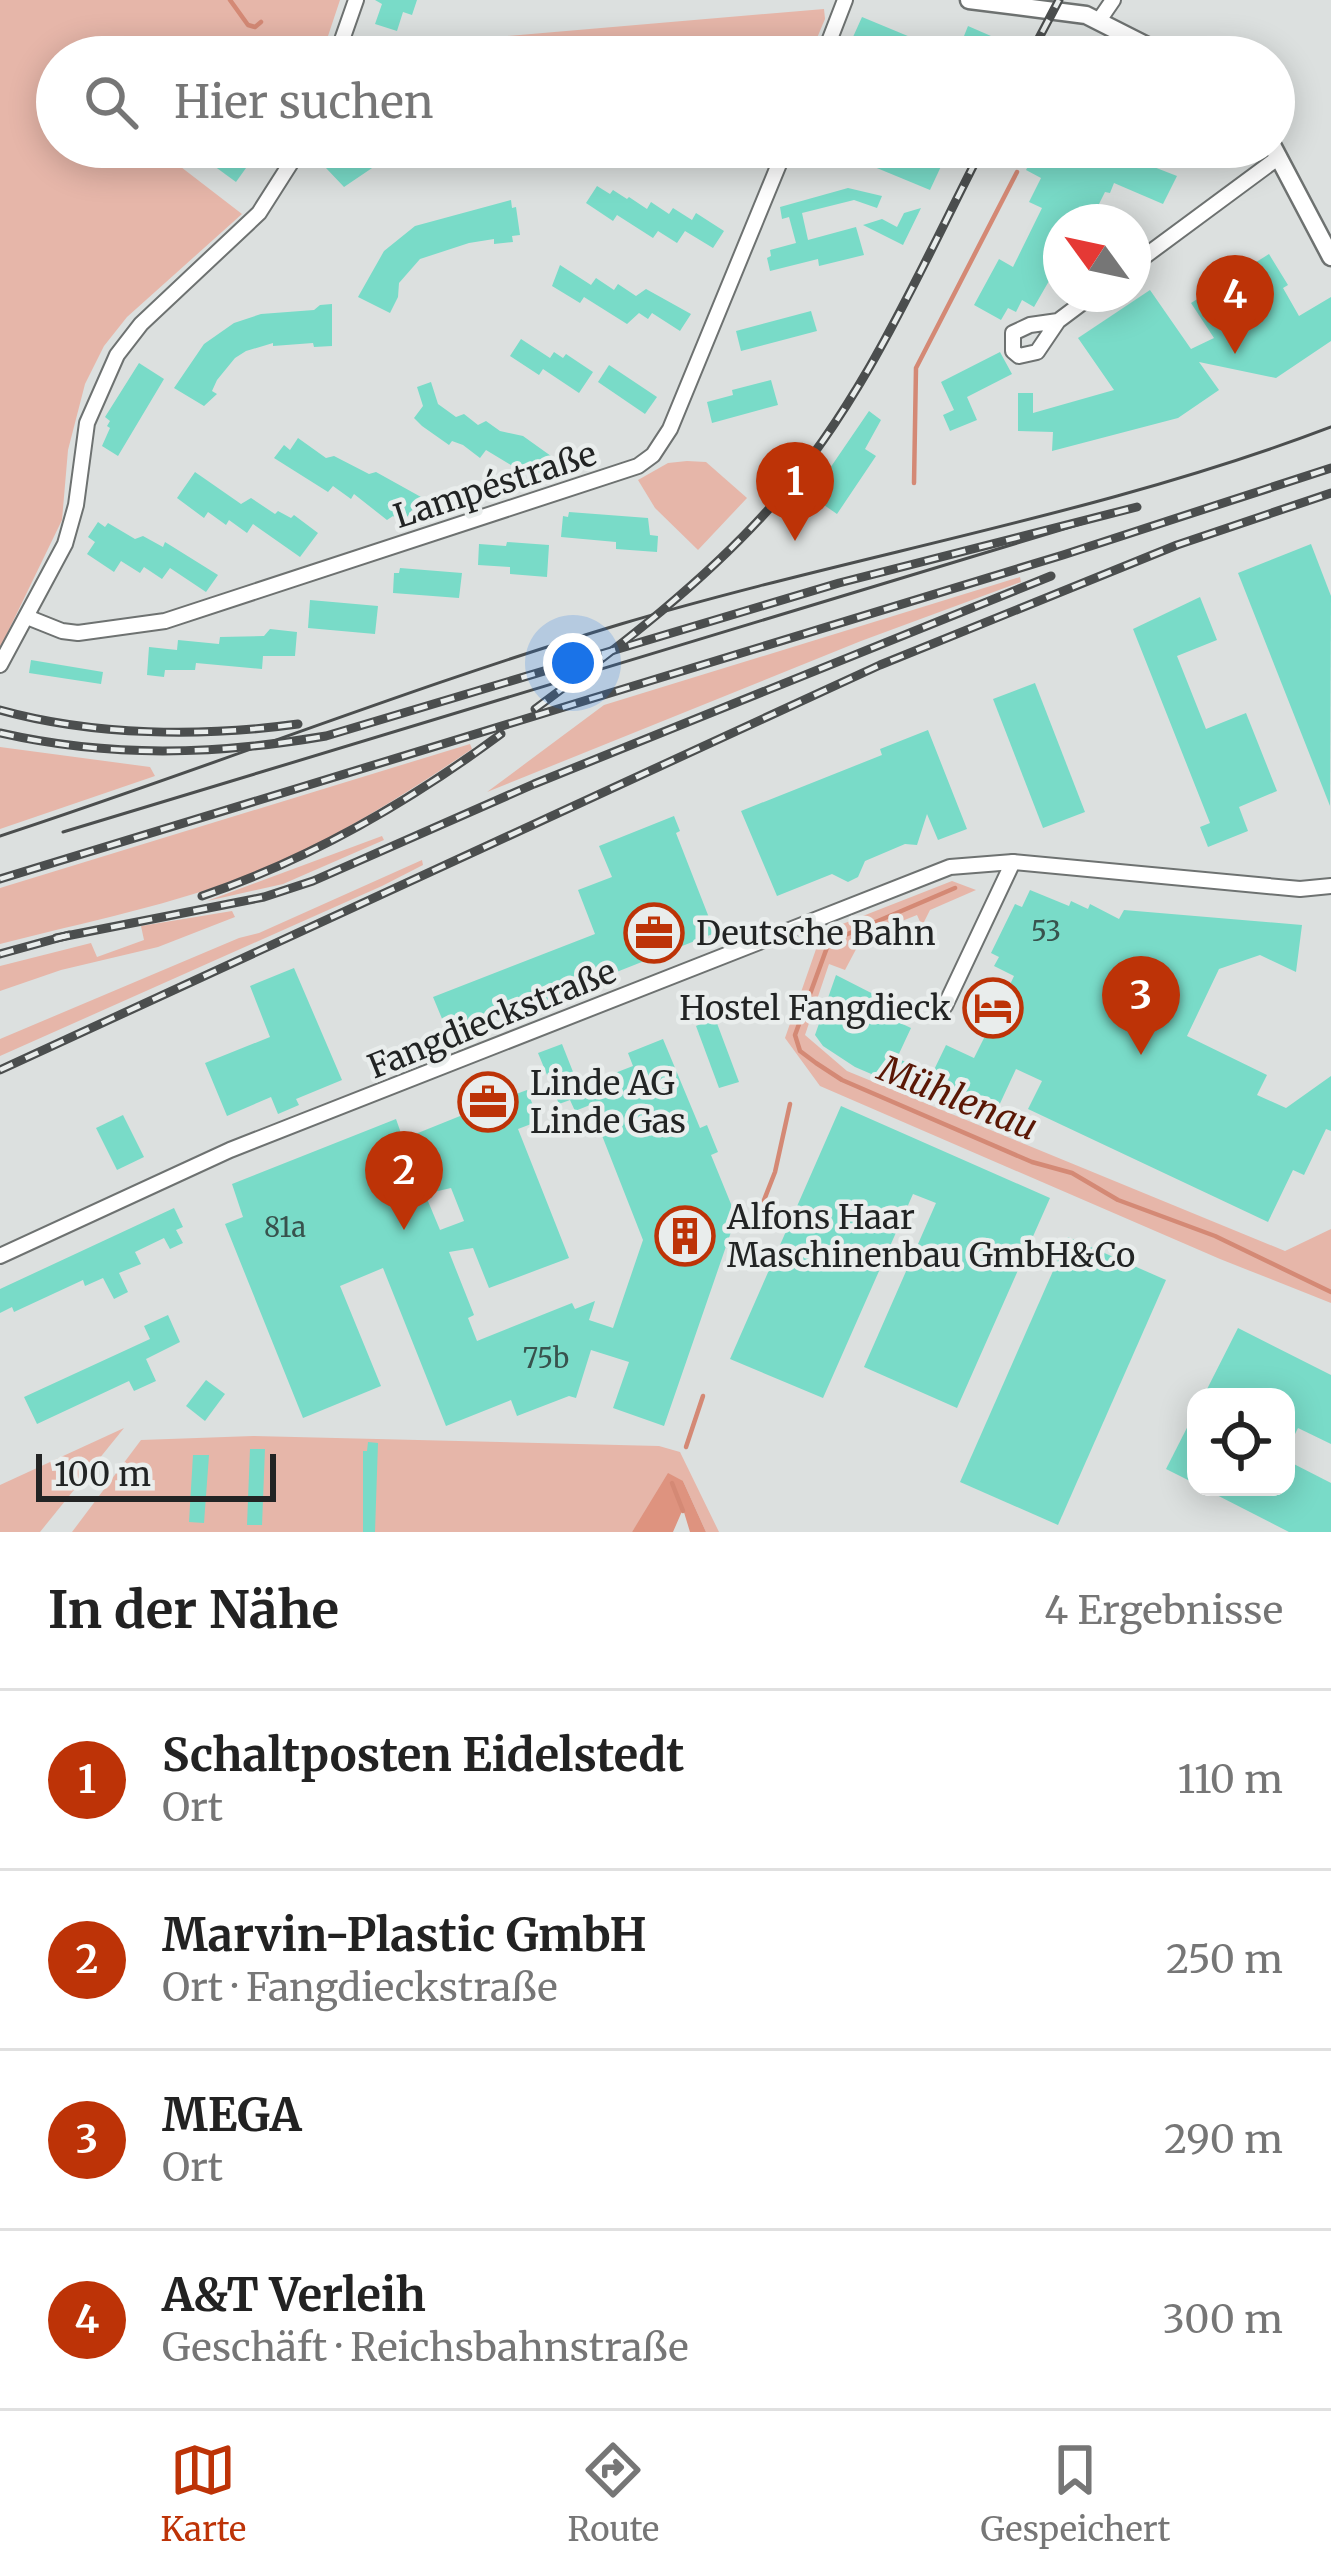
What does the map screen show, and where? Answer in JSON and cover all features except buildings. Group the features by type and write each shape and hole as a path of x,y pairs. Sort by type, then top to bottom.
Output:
{"street":[{"path":"343,36 356,0"},
{"path":"831,36 844,0"},
{"path":"969,0 1100,19 1131,36"},
{"path":"1100,19 1113,0"},
{"path":"3,662 65,544 76,505 87,423 117,355 141,324 259,213 288,168"},
{"name":"Lampéstraße","path":"27,617 62,632 78,633 165,621 638,466 653,455 670,429 777,168"},
{"path":"1151,252 1256,168"},
{"path":"1284,168 1331,257"},
{"path":"1058,321 1070,312"},
{"path":"945,1006 1013,862"},
{"name":"Fangdieckstraße","path":"0,1256 230,1150 950,867 1013,862 1300,889 1331,886"}],"shaded area":[{"path":"0,0 340,0 328,36 36,36 36,168 182,168 242,214 127,317 104,346 85,384 68,450 62,520 0,648"},
{"path":"824,9 825,19 818,36 507,36"},
{"path":"706,462 747,498 698,550 655,508 638,480 668,463"},
{"path":"1020,577 1021,582 861,641 487,792 604,705"},
{"path":"470,744 472,749 397,798 265,868 167,902 0,944 0,888"},
{"path":"0,747 150,767 155,776 0,829"},
{"path":"382,836 384,840 283,884 207,901"},
{"path":"422,860 423,865 382,886 0,1056 0,1039"},
{"path":"952,881 976,890 930,910 922,926 917,915 902,921 906,932 892,925 881,930 873,944 862,938 845,970 829,964 805,1035 847,1071 1285,1251 1331,1229 1331,1303 820,1086 785,1038 822,932"},
{"path":"232,911 235,917 158,947 61,970 0,991 0,966 91,943 97,957 144,940 141,926"},
{"path":"124,1428 40,1532 0,1532 0,1485"},
{"path":"253,1436 659,1446 680,1452 719,1532 706,1532 683,1481 645,1513 632,1532 72,1532 141,1440"},
{"path":"668,1473 683,1481 706,1532 690,1532 683,1509 673,1532 632,1532"}],"waterway":[{"name":"Mühlenau","path":"230,0 248,25 261,22"},
{"name":"Mühlenau","path":"914,483 916,368 1017,172"},
{"name":"Mühlenau","path":"955,888 829,942 795,1035 800,1051 842,1080 1032,1162 1072,1173 1118,1200 1215,1236 1331,1292"},
{"path":"757,1218 775,1172 790,1104"},
{"path":"686,1447 703,1396"},
{"path":"672,1483 683,1511"}],"tram line":[{"path":"0,836 621,624 1067,510 1331,427"},
{"path":"63,832 1097,519"}],"railway":[{"path":"1040,36 1059,0"},
{"path":"535,709 691,585 776,501 865,375 972,168"},
{"path":"0,879 1063,555 1331,468"},
{"path":"0,1070 880,665 1177,545 1331,493"},
{"path":"0,733 82,747 163,751 326,736 839,583 1137,507"},
{"path":"56,938 264,897 313,881 534,784 1051,576"},
{"path":"0,710 73,725 148,732 298,724"},
{"path":"202,896 282,865 358,827 501,734"},
{"path":"0,954 69,935"}],"place":[{"name":"A&T Verleih","path":"1235,354"},
{"name":"Schaltposten Eidelstedt","path":"795,541"},
{"name":"Deutsche Bahn","path":"654,933"},
{"name":"Hostel Fangdieck","path":"993,1008"},
{"name":"MEGA","path":"1141,1055"},
{"name":"Linde AG Linde Gas","path":"488,1102"},
{"name":"Marvin-Plastic GmbH","path":"404,1230"},
{"name":"Alfons Haar Maschinenbau GmbH&Co","path":"685,1236"}]}
